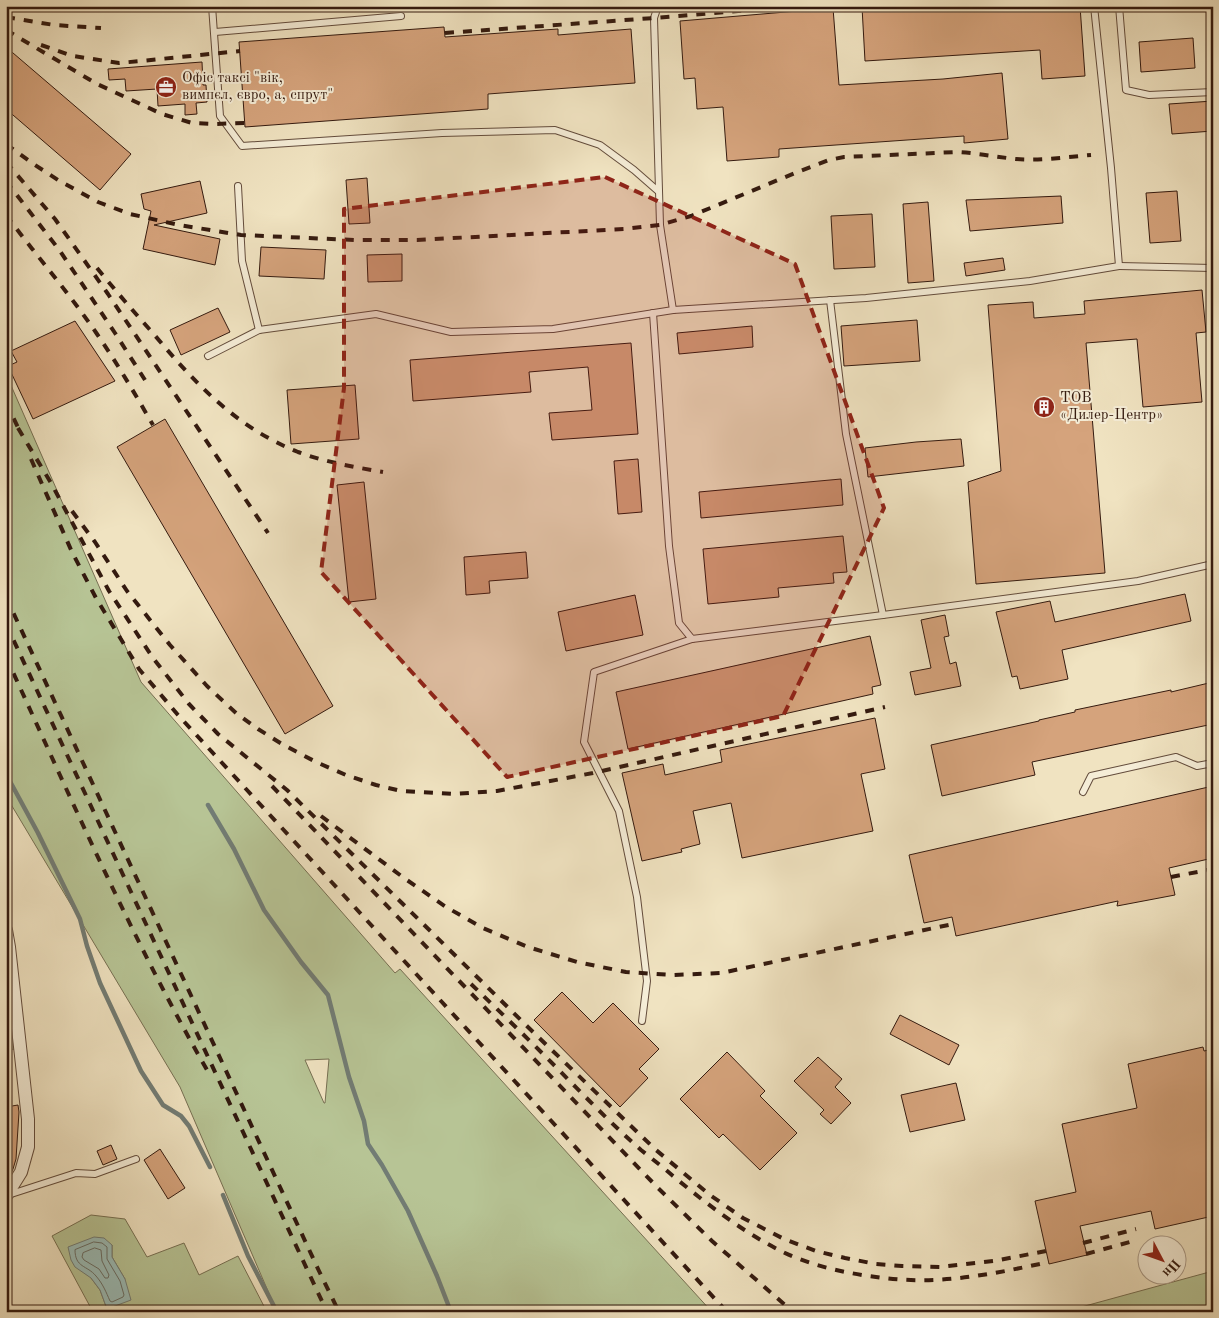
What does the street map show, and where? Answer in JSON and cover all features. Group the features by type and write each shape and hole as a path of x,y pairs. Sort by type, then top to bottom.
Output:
{"street":[{"path":"6,930 10,947 28,1119 28,1147 21,1172 7,1196"}],"lane":[{"path":"212,6 220,116 242,146 442,133 555,130 600,144 658,191"},
{"path":"658,6 654,18 658,191 660,225 673,310"},
{"path":"1095,6 1119,266"},
{"path":"1120,6 1126,90 1149,95 1213,92"},
{"path":"215,32 401,16"},
{"path":"238,186 242,261 259,330"},
{"path":"208,356 259,330 376,314 451,332 554,329 673,310 866,298 1030,281 1119,266 1213,268"},
{"path":"830,300 846,434 883,616"},
{"path":"653,313 669,546 679,623 692,639"},
{"path":"642,1020 647,981 637,897 619,811 584,742 594,672 692,639 883,616 1138,581 1213,564"},
{"path":"1083,792 1091,776 1166,759 1176,757 1197,766 1213,763"},
{"path":"7,1196 76,1173 95,1174 136,1159"}],"highlighted area":[{"path":"605,177 795,264 884,508 783,716 507,777 321,572 344,388 344,209"}],"green space":[{"path":"6,374 141,682 395,973 400,969 712,1312 277,1312 180,1087 6,796","holes":["329,1059 324,1103 305,1060"]},
{"path":"6,970 15,1049 6,1050"},
{"path":"91,1215 125,1219 147,1257 184,1243 199,1275 238,1256 267,1312 93,1312 52,1236","holes":["112,1245 112,1257 125,1279 107,1309 100,1290 91,1278"]},
{"path":"1213,1271 1213,1312 1063,1312 1158,1286 1186,1286 1186,1278"}],"water":[{"path":"94,1237 104,1238 112,1245 112,1257 125,1279 131,1300 107,1309 100,1290 91,1278 75,1267 68,1247"}],"building":[{"path":"1080,6 1085,76 1042,79 1040,50 865,61 862,7"},
{"path":"833,8 839,85 943,79 1002,73 1008,139 964,143 964,136 779,149 779,157 727,161 723,107 697,109 695,78 684,79 680,21"},
{"path":"444,27 445,37 558,29 558,35 631,29 635,83 488,94 488,109 245,127 239,42"},
{"path":"1193,38 1195,68 1141,72 1139,42"},
{"path":"6,47 131,154 100,190 6,109"},
{"name":"Офіс таксі \"вік, вимпєл, євро, а, спрут\"","path":"202,62 203,85 206,85 207,102 196,103 197,114 185,115 185,104 158,106 157,89 126,91 125,79 109,80 108,69"},
{"path":"1213,101 1213,131 1172,134 1169,104"},
{"path":"367,178 370,223 349,224 346,180"},
{"path":"200,181 207,213 154,225 220,239 215,265 143,249 151,211 144,209 141,194"},
{"path":"1177,191 1181,241 1150,243 1146,193"},
{"path":"1061,196 1063,223 970,231 966,200"},
{"path":"928,202 934,281 908,283 903,204"},
{"path":"872,214 875,267 834,269 831,216"},
{"path":"261,247 326,250 324,279 259,276"},
{"path":"402,254 402,281 368,282 367,255"},
{"path":"1003,258 1005,270 966,276 964,263"},
{"name":"ТОВ «Дилер-Центр»","path":"1202,290 1206,332 1196,333 1202,402 1143,407 1137,339 1086,343 1105,573 976,584 968,482 1001,471 988,305 1033,302 1034,318 1085,314 1084,301"},
{"path":"218,308 230,332 181,355 170,330"},
{"path":"917,320 920,361 844,366 841,326"},
{"path":"75,321 115,381 33,419 8,366 17,362 11,351"},
{"path":"752,326 753,347 679,354 677,333"},
{"path":"631,343 638,434 552,440 549,413 592,410 588,367 529,372 531,392 413,401 410,360"},
{"path":"355,385 359,439 291,444 287,390"},
{"path":"165,419 333,706 285,734 117,447"},
{"path":"961,439 964,466 868,477 865,448"},
{"path":"638,459 642,512 618,514 614,461"},
{"path":"841,479 843,505 701,518 699,492"},
{"path":"364,482 376,599 349,602 337,485"},
{"path":"843,536 847,572 833,573 834,583 778,588 779,597 708,604 703,549"},
{"path":"526,552 528,578 489,581 490,593 466,595 464,557"},
{"path":"1185,594 1191,621 1062,650 1068,679 1020,689 1017,676 1012,677 996,612 1050,601 1055,622"},
{"path":"635,595 643,635 566,651 558,612"},
{"path":"945,615 949,636 944,637 950,664 956,662 961,686 915,695 910,672 931,668 921,620"},
{"path":"870,636 881,685 872,687 873,694 628,749 616,692"},
{"path":"1213,682 1213,724 1032,762 1035,775 942,796 931,745 1039,721 1075,712 1075,710"},
{"path":"875,718 885,769 861,774 873,831 742,858 731,803 693,811 700,844 681,849 682,852 642,861 622,773 663,764 665,775 722,762 720,750"},
{"path":"1213,786 1213,858 1169,868 1175,895 1117,906 1118,901 956,936 952,917 924,923 909,855"},
{"path":"562,992 593,1023 613,1003 659,1049 639,1069 648,1078 620,1107 534,1020"},
{"path":"900,1015 959,1045 949,1065 890,1034"},
{"path":"1203,1047 1204,1051 1213,1049 1213,1216 1155,1229 1151,1211 1080,1226 1087,1255 1049,1264 1035,1201 1076,1192 1062,1124 1137,1108 1128,1064"},
{"path":"727,1052 765,1091 760,1096 797,1133 760,1170 723,1134 719,1138 680,1099"},
{"path":"818,1057 842,1079 835,1087 851,1103 831,1124 820,1114 824,1110 794,1081"},
{"path":"956,1083 965,1120 910,1132 901,1095"},
{"path":"18,1105 16,1159 10,1175 6,1175 6,1107"},
{"path":"111,1145 117,1159 103,1165 97,1151"},
{"path":"160,1149 185,1188 168,1199 144,1160"}],"waterway":[{"path":"6,774 38,833 80,919 100,983 141,1071 163,1105 181,1116 189,1126 210,1167"},
{"path":"208,805 234,849 264,910 301,962 328,995 349,1077 364,1121 368,1144 408,1211 451,1312"},
{"path":"223,1195 248,1256 277,1312"},
{"path":"1206,1312 1213,1308"}],"railway":[{"path":"445,33 796,6"},
{"path":"6,17 54,25 101,28"},
{"path":"6,30 97,84 162,114 192,123 245,123"},
{"path":"41,45 73,56 119,63 240,51"},
{"path":"6,144 58,180 98,202 130,214 179,225 241,235 354,240 417,240 624,229 660,225 691,216 829,160 844,157 957,152 1016,159 1091,155"},
{"path":"6,162 55,219 108,294 268,533"},
{"path":"6,181 60,251 145,380"},
{"path":"6,215 97,334 153,425"},
{"path":"97,268 184,368 235,416 275,442 308,456 383,472"},
{"path":"6,402 21,434"},
{"path":"18,428 51,483 109,591 153,658 189,704 218,734 287,790 656,1150 710,1195 743,1218 784,1239 816,1251 876,1264 940,1267 994,1261 1046,1251"},
{"path":"31,459 72,552 96,598 139,669 178,715 727,1312"},
{"path":"72,511 127,591 170,645 207,686 236,713 282,744 316,762 376,785 401,791 454,794 497,791 593,773 885,707"},
{"path":"6,597 339,1312"},
{"path":"6,624 327,1312"},
{"path":"6,657 127,918 207,1070"},
{"path":"272,786 658,1188 712,1241 793,1312"},
{"path":"321,816 404,878 446,907 483,928 528,947 577,962 626,972 672,975 721,973 953,924"},
{"path":"1171,877 1213,869"},
{"path":"471,984 641,1150 724,1216 751,1234 791,1256 844,1272 905,1280 967,1277 1049,1262"},
{"path":"1083,1243 1136,1229"},
{"path":"1086,1254 1136,1240"}],"place":[{"name":"Офіс таксі \"вік, вимпєл, євро, а, спрут\"","path":"166,87"},
{"name":"ТОВ «Дилер-Центр»","path":"1044,407"}]}
